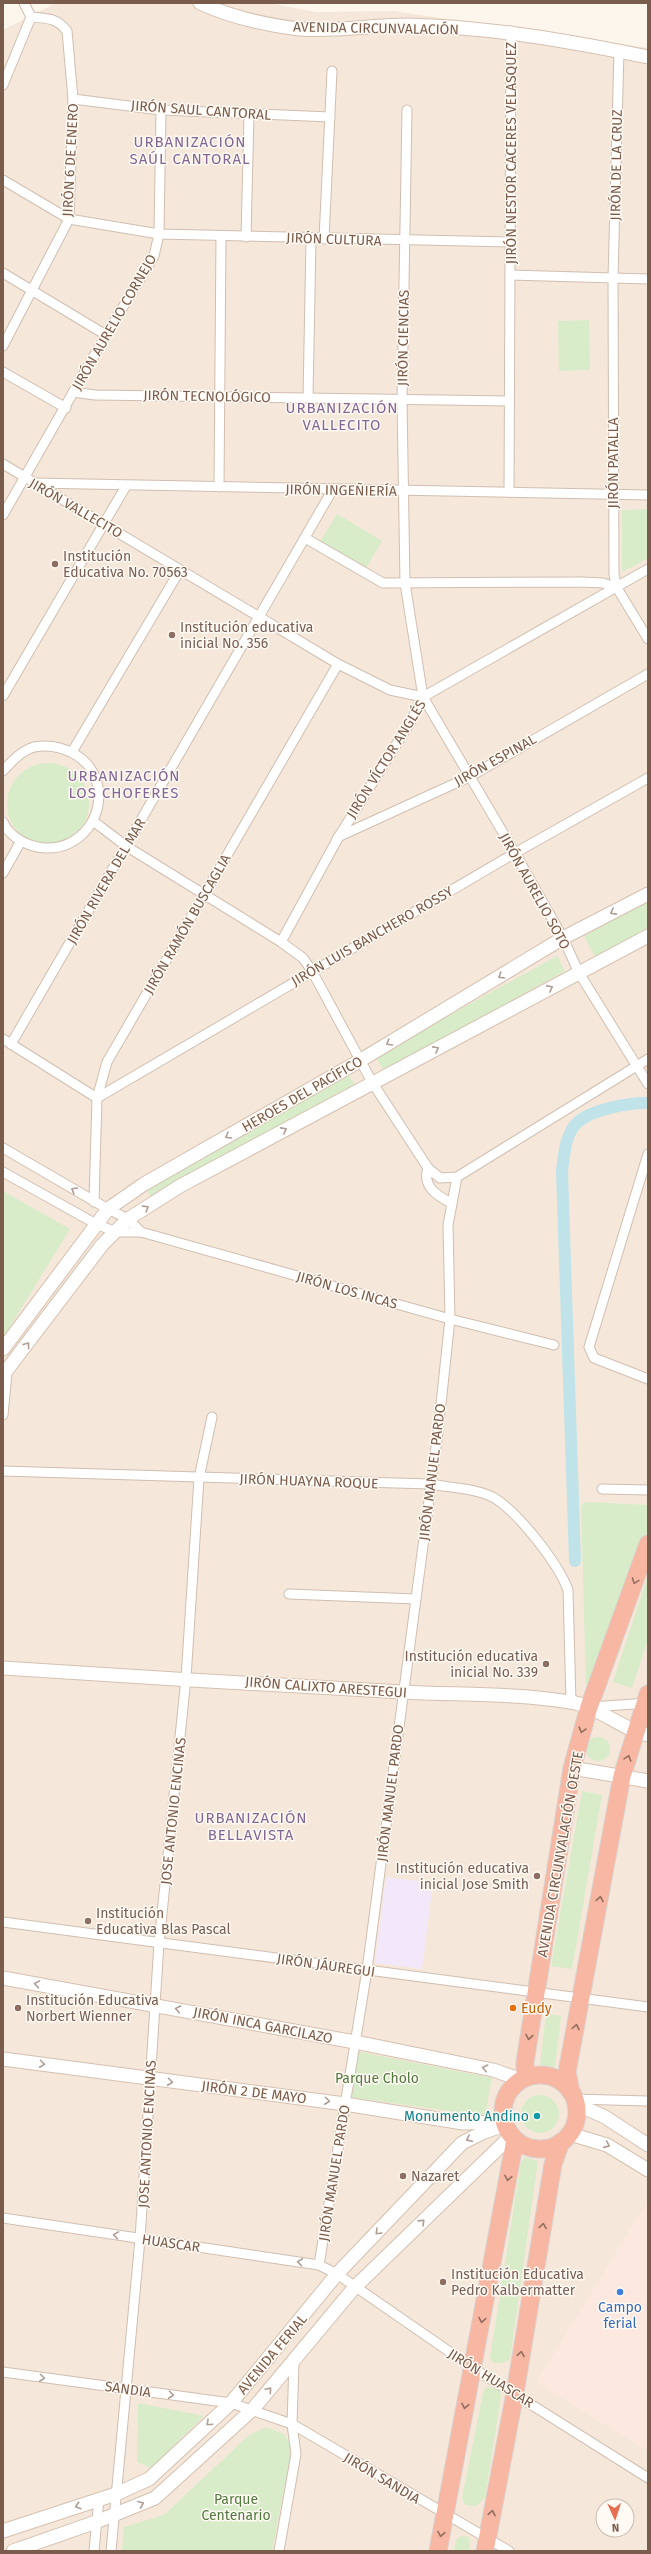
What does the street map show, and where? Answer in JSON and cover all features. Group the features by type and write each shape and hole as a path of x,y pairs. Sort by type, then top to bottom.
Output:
{"highway":[{"name":"AVENIDA CIRCUNVALACIÓN OESTE","path":"523,2079 572,1768 589,1707 648,1544"},
{"path":"486,2544 515,2393 553,2164 575,2123 574,2099 567,2072 622,1776 642,1734 647,1700"},
{"path":"438,2551 473,2368 509,2131 503,2106 510,2091 523,2079 537,2075 553,2078 574,2099"},
{"path":"509,2131 526,2146 538,2149 550,2148 566,2138"}],"street":[{"path":"3,85 31,17 24,3"},
{"name":"AVENIDA CIRCUNVALACIÓN","path":"200,3 220,12 258,22 300,29 408,25 511,32 648,57"},
{"name":"JIRÓN 6 DE ENERO","path":"3,346 33,292 69,219 73,99 67,31 54,19 31,17"},
{"name":"JIRÓN NESTOR CACERES VELASQUEZ","path":"509,492 511,32"},
{"name":"JIRÓN DE LA CRUZ","path":"613,278 619,51"},
{"path":"324,239 332,71"},
{"name":"JIRÓN SAUL CANTORAL","path":"73,99 161,110 330,117"},
{"name":"JIRÓN AURELIO CORNEJO","path":"3,515 154,256 159,234 161,110"},
{"path":"405,241 407,110"},
{"path":"246,236 249,114"},
{"path":"3,180 69,219"},
{"name":"JIRÓN CULTURA","path":"69,219 159,234 221,237 246,236 311,239 510,242"},
{"path":"220,487 221,237"},
{"path":"308,398 311,239"},
{"name":"JIRÓN CIENCIAS","path":"405,241 402,400 405,583 423,697"},
{"path":"3,273 106,336"},
{"path":"510,275 648,279"},
{"name":"JIRÓN PATALLA","path":"613,278 614,575 617,588 648,639"},
{"path":"3,372 66,408"},
{"name":"JIRÓN TECNOLÓGICO","path":"74,392 96,395 509,401"},
{"name":"JIRÓN VALLECITO","path":"3,464 34,484 103,523 259,618 338,664 390,690 423,697"},
{"name":"JIRÓN INGEÑIERÍA","path":"34,484 648,494"},
{"path":"3,696 126,486"},
{"name":"JIRÓN RIVERA DEL MAR","path":"7,1042 126,846 333,489"},
{"path":"305,538 376,580 392,584 581,582 603,583 617,588"},
{"name":"JIRÓN VÍCTOR ANGLÉS","path":"282,942 338,838 411,721 423,697 648,569"},
{"path":"72,752 180,570"},
{"name":"JIRÓN RAMÓN BUSCAGLIA","path":"94,1202 98,1098 107,1062 338,664"},
{"name":"JIRÓN ESPINAL","path":"338,838 469,776 648,674"},
{"name":"JIRÓN AURELIO SOTO","path":"423,697 515,853 563,938 579,973 648,1084"},
{"path":"3,771 16,756 34,748 53,746 72,752 88,764 97,782 99,802 93,821 83,835 64,846 53,848 36,848 21,841 6,828 3,822"},
{"name":"JIRÓN LUIS BANCHERO ROSSY","path":"98,1098 312,971 515,853 648,778"},
{"path":"93,821 126,846 282,942 303,958 312,971 362,1060 372,1082 428,1168 440,1178 457,1177 636,1065 648,1059"},
{"path":"3,873 21,841"},
{"name":"HEROES DEL PACÍFICO","path":"3,1349 96,1224 108,1210 144,1184 362,1060 563,938 648,894"},
{"name":"HEROES DEL PACÍFICO","path":"5,1374 102,1245 128,1219 180,1186 372,1082 648,936"},
{"path":"7,1042 98,1098"},
{"path":"3,1148 108,1210 128,1219 141,1232"},
{"path":"648,1154 589,1348 590,1353 594,1358 648,1379"},
{"path":"428,1168 426,1178 428,1186 451,1202"},
{"path":"3,1172 96,1224 116,1232 141,1232"},
{"name":"JIRÓN MANUEL PARDO","path":"319,2265 367,1970 416,1599 450,1319 448,1225 451,1202 457,1177"},
{"name":"JIRÓN LOS INCAS","path":"141,1232 450,1319 554,1345"},
{"path":"3,1415 5,1374"},
{"name":"JOSE ANTONIO ENCINAS","path":"111,2551 140,2239 155,2005 186,1678 199,1478 212,1417"},
{"name":"JIRÓN HUAYNA ROQUE","path":"3,1471 430,1484 496,1498 531,1533 564,1578 568,1590 571,1702"},
{"path":"602,1489 648,1490"},
{"path":"289,1594 416,1599"},
{"name":"JIRÓN CALIXTO ARESTEGUI","path":"3,1668 404,1692 522,1697 571,1702 589,1707 647,1700"},
{"path":"589,1707 642,1734"},
{"path":"572,1768 648,1781"},
{"name":"JIRÓN JÁUREGUI","path":"3,1922 648,2007"},
{"name":"JIRÓN INCA GARCILAZO","path":"3,1978 355,2042 493,2070 523,2079"},
{"name":"JIRÓN 2 DE MAYO","path":"3,2059 345,2104 509,2131"},
{"path":"574,2099 648,2101"},
{"path":"574,2099 648,2145"},
{"name":"AVENIDA FERIAL","path":"3,2530 116,2494 149,2479 231,2403 337,2274 462,2143 484,2132 509,2131"},
{"name":"AVENIDA FERIAL","path":"13,2551 96,2522 155,2498 253,2409 354,2288 509,2131"},
{"path":"566,2138 607,2144 648,2170"},
{"name":"HUASCAR","path":"3,2218 319,2265 337,2274"},
{"name":"JIRÓN HUASCAR","path":"337,2274 354,2288 473,2368 648,2478"},
{"path":"279,2551 296,2454 292,2424 294,2361"},
{"name":"SANDIA","path":"3,2372 231,2403 253,2409"},
{"name":"JIRÓN SANDIA","path":"253,2409 292,2424 444,2515 486,2544 509,2551"},
{"path":"94,2551 99,2499"}],"shaded area":[{"path":"56,3 268,3 316,12 394,11 648,48 648,2551 3,2551 3,30"},
{"path":"386,1877 433,1883 422,1969 375,1963"},
{"name":"Campo ferial","path":"648,2201 648,2451 536,2382"}],"green space":[{"path":"589,320 590,370 559,371 558,321"},
{"path":"648,509 648,558 622,572 622,510"},
{"path":"337,514 382,541 365,570 319,543"},
{"path":"48,763 64,766 77,775 86,788 89,804 86,820 77,833 64,842 48,845 32,842 19,833 10,820 7,804 10,788 19,775 32,766"},
{"path":"648,901 648,928 595,957 584,936"},
{"path":"557,956 565,971 384,1071 375,1056"},
{"path":"347,1073 355,1085 152,1199 145,1187"},
{"path":"3,1191 70,1229 3,1338"},
{"path":"586,1502 648,1505 648,1529 591,1685 586,1685 581,1506"},
{"path":"648,1575 648,1639 632,1688 613,1682"},
{"path":"598,1737 607,1740 610,1749 607,1758 598,1761 589,1758 586,1749 589,1740"},
{"path":"582,1791 602,1795 572,1969 551,1966"},
{"path":"546,2014 561,2016 555,2067 540,2065"},
{"name":"Parque Cholo","path":"355,2051 492,2078 485,2116 349,2097"},
{"path":"540,2095 553,2101 559,2114 553,2127 540,2133 527,2127 521,2114 527,2101"},
{"path":"525,2157 538,2161 510,2359 504,2363 494,2363 490,2358 521,2162"},
{"path":"486,2387 498,2389 501,2396 485,2498 476,2506 465,2505 462,2498 483,2393"},
{"path":"138,2403 204,2416 151,2468 137,2462"},
{"name":"Parque Centenario","path":"266,2427 284,2434 292,2448 272,2551 122,2551 124,2527 164,2515 249,2435"},
{"path":"461,2536 469,2537 470,2551 454,2551 456,2540"}],"waterway":[{"path":"575,1561 562,1171 565,1152 570,1132 578,1122 584,1118 601,1110 631,1104 648,1103"}],"place":[{"name":"Institución Educativa No. 70563","path":"55,564"},
{"name":"Institución educativa inicial No. 356","path":"172,635"},
{"name":"Institución educativa inicial No. 339","path":"546,1664"},
{"name":"Institución educativa inicial Jose Smith","path":"537,1876"},
{"name":"Institución Educativa Blas Pascal","path":"88,1921"},
{"name":"Institución Educativa Norbert Wienner","path":"18,2008"},
{"name":"Eudy","path":"513,2008"},
{"name":"Monumento Andino","path":"537,2116"},
{"name":"Nazaret","path":"403,2176"},
{"name":"Institución Educativa Pedro Kalbermatter","path":"443,2282"},
{"name":"Campo ferial","path":"620,2292"}],"district":[{"name":"URBANIZACIÓN SAÚL CANTORAL","path":"190,150"},
{"name":"URBANIZACIÓN VALLECITO","path":"342,416"},
{"name":"URBANIZACIÓN LOS CHOFERES","path":"124,784"},
{"name":"URBANIZACIÓN BELLAVISTA","path":"251,1826"}]}
